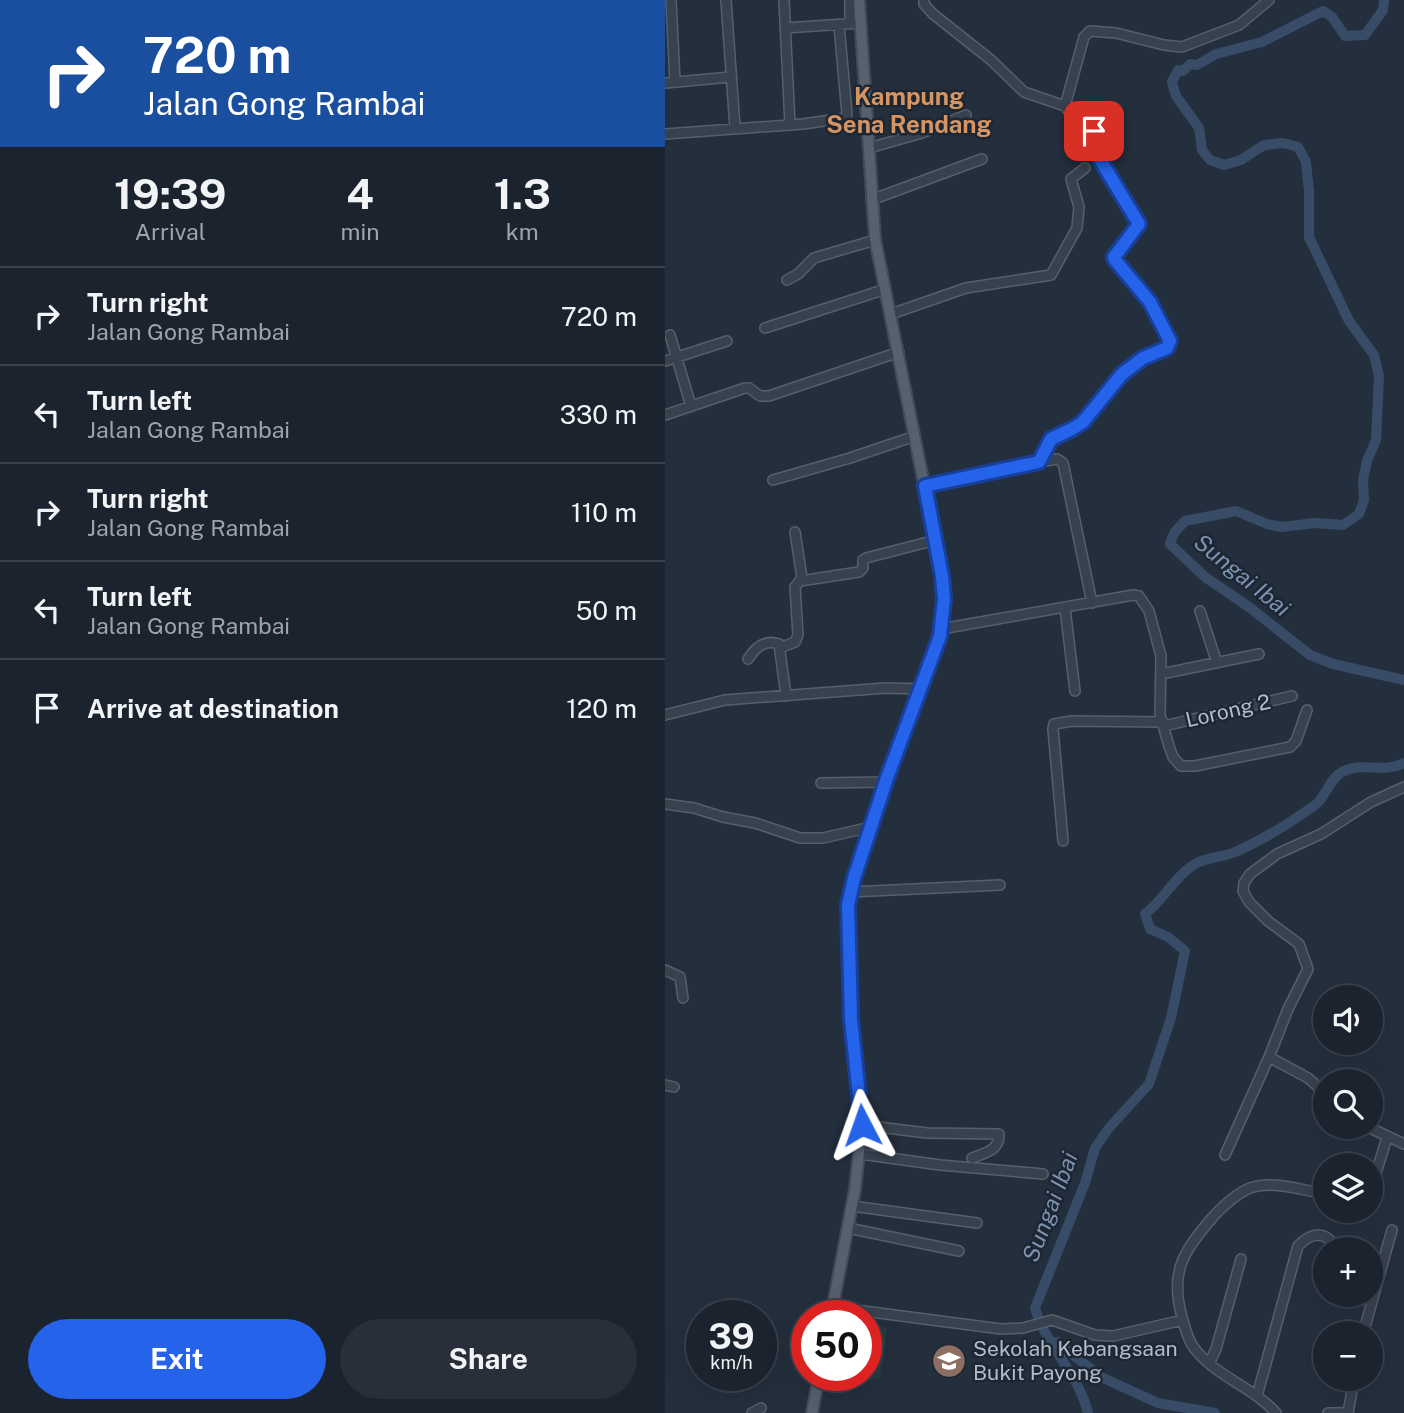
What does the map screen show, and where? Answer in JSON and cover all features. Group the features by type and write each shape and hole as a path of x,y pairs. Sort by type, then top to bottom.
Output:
{"main road":[{"path":"834,1300 852,1206 862,1125 851,1019 847,913 850,892 886,782 938,645 943,590 936,540 875,240 869,148 855,23 859,0"},
{"path":"812,1413 816,1391"}],"street":[{"path":"671,0 670,83 731,77"},
{"path":"726,0 735,128"},
{"path":"784,0 790,125"},
{"path":"785,28 855,23 850,0"},
{"path":"924,0 924,4 933,14 991,60 1024,92 1065,106 1072,117 1084,123 1098,136 1101,161 1139,224 1114,257 1115,260 1150,302 1170,341 1167,348 1143,358 1122,374 1083,422 1051,439 1039,462"},
{"path":"1065,106 1084,37 1090,31 1116,33 1164,46 1182,47 1239,25 1269,0"},
{"path":"665,134 790,125 847,116 839,25"},
{"path":"869,148 922,133 966,115"},
{"path":"871,200 982,159"},
{"path":"891,314 966,288 1052,275 1077,228 1079,207 1071,178 1085,168"},
{"path":"787,280 798,274 814,258 875,240"},
{"path":"765,328 885,289"},
{"path":"670,335 691,406"},
{"path":"665,361 727,341"},
{"path":"665,415 749,388 760,396 769,396 899,352"},
{"path":"773,480 915,436"},
{"path":"925,486 1039,462 1057,459 1063,463 1093,603"},
{"path":"780,648 797,639 795,587 802,578 795,532"},
{"path":"800,581 859,572 866,558 936,540"},
{"path":"941,629 1133,596 1143,600 1158,642 1163,724 1177,763 1187,767 1290,747 1296,741 1307,710"},
{"path":"1065,608 1075,691"},
{"path":"1200,611 1217,663"},
{"path":"748,659 754,650 764,644 775,643 780,648 786,696"},
{"path":"1161,674 1259,654"},
{"path":"665,715 717,701 886,688 921,689"},
{"name":"Lorong 2","path":"1063,841 1054,724 1073,721 1163,724 1292,696"},
{"path":"821,783 886,782"},
{"path":"1225,1155 1308,969 1301,947 1249,902 1243,891 1245,880 1249,874 1277,854 1321,834 1371,802 1404,787"},
{"path":"665,804 688,806 800,838 823,838 871,827"},
{"path":"850,892 1000,885"},
{"path":"665,970 680,977 683,998"},
{"path":"1269,1057 1313,1082"},
{"path":"862,1125 927,1133 999,1134 999,1142 994,1149 972,1158"},
{"path":"1383,1136 1404,1144"},
{"path":"1382,1153 1387,1138"},
{"path":"860,1154 940,1165 1043,1174"},
{"path":"1276,1413 1193,1346 1177,1293 1178,1272 1183,1255 1199,1233 1220,1210 1241,1193 1261,1186 1290,1187 1313,1192"},
{"path":"852,1206 977,1223"},
{"path":"848,1228 959,1251"},
{"path":"1367,1321 1392,1230"},
{"path":"1257,1395 1294,1254 1303,1241 1315,1235 1328,1237"},
{"path":"1210,1362 1241,1259"},
{"path":"882,1316 1001,1329 1028,1327 1049,1320 1102,1336 1113,1336 1183,1320"},
{"path":"1328,1413 1348,1413 1352,1391"}],"green space":[{"path":"882,1327 887,1328 882,1370"}],"waterway":[{"name":"Sungai Ibai","path":"1384,0 1383,10 1365,35 1345,36 1332,17 1323,11 1262,42 1216,54 1197,65 1190,64 1183,71 1178,70 1172,82 1176,96 1199,128 1202,150 1210,160 1224,165 1241,160 1264,145 1283,143 1298,147 1306,162 1309,237 1349,321 1374,355 1379,376 1376,440 1367,461 1363,480 1364,500 1359,514 1343,525 1315,523 1282,527 1236,511 1185,521 1174,533 1170,544 1205,577 1249,607 1310,655 1333,664 1404,680"},
{"name":"Sungai Ibai","path":"1088,1413 1077,1384 1046,1334 1035,1308 1085,1183 1095,1148 1109,1128 1149,1084 1171,1018 1185,951 1168,937 1150,929 1145,914 1191,867 1203,860 1235,852 1256,842 1306,812 1319,802 1342,772 1357,768 1389,768 1404,763"},
{"path":"1057,1342 1101,1377 1158,1403 1215,1413"}],"place":[{"name":"Sekolah Kebangsaan Bukit Payong","path":"949,1361"}],"district":[{"name":"Kampung Sena Rendang","path":"909,111"}],"route":[{"path":"862,1125 851,1019 848,905 854,878 887,778 940,636 944,599 942,576 925,486 1039,462 1051,439 1083,422 1122,374 1136,362 1167,348 1170,344 1170,338 1150,302 1115,260 1114,257 1139,224 1101,161 1098,136 1094,131"}]}
